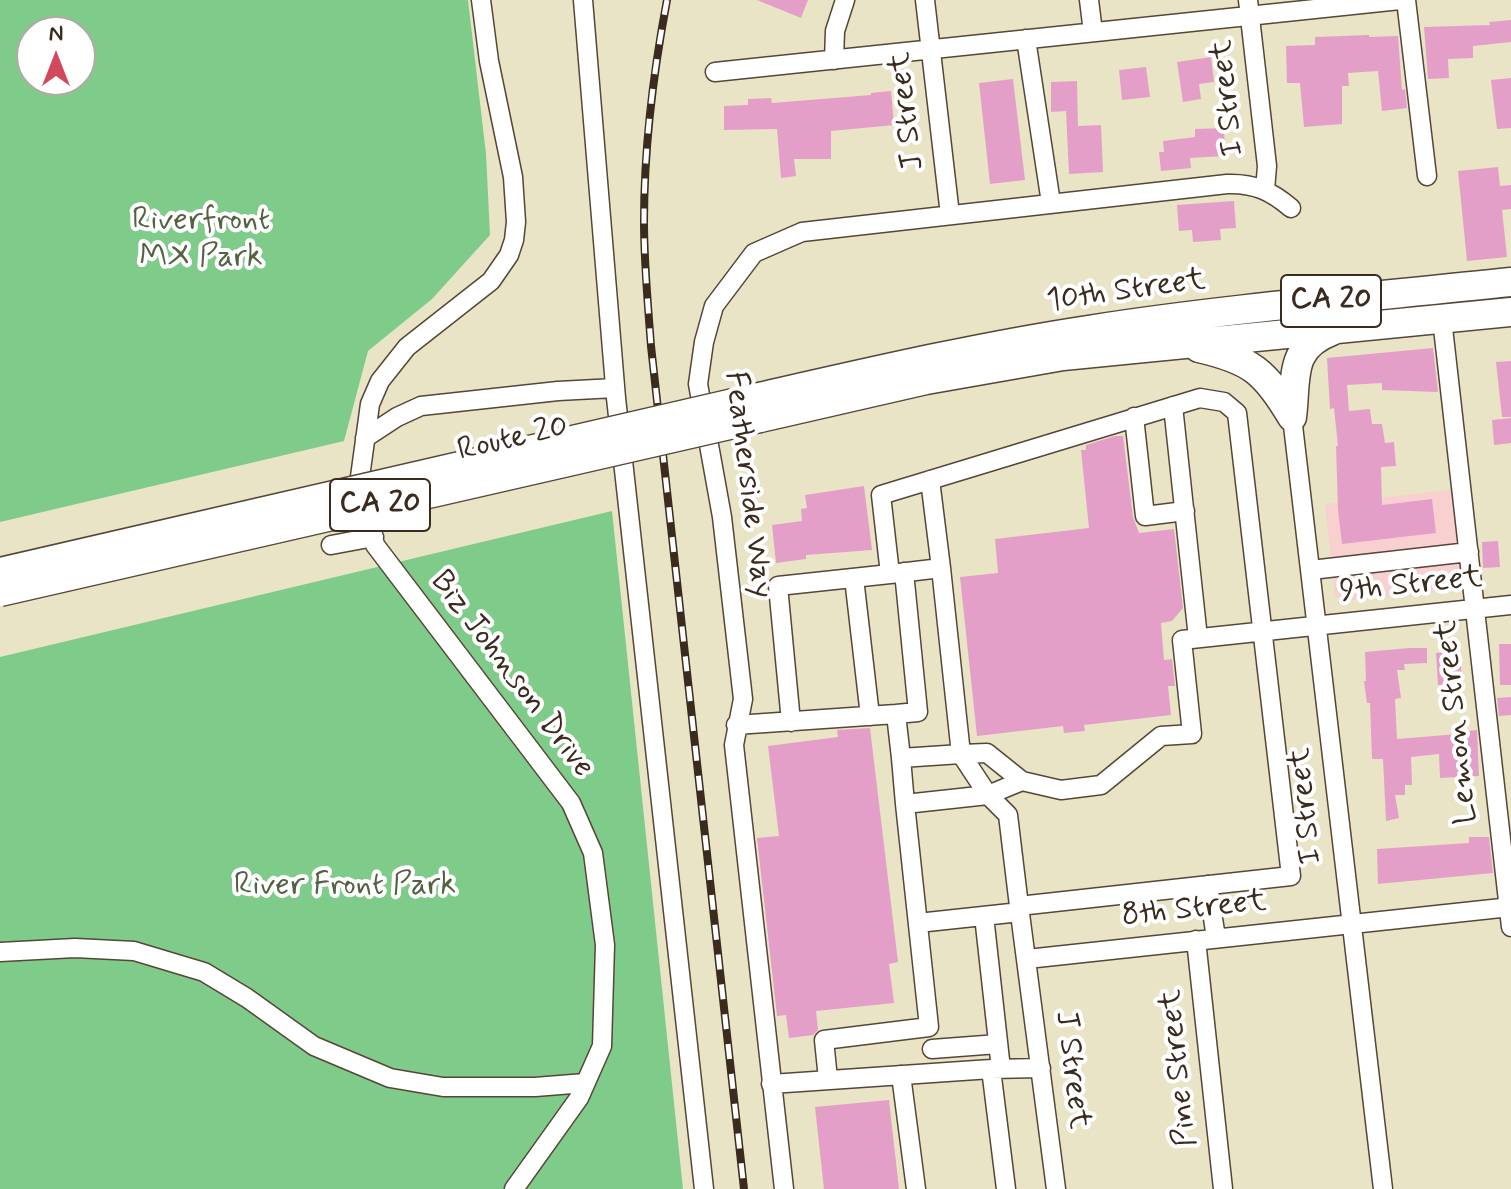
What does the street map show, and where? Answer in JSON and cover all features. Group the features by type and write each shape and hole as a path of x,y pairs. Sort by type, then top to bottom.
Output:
{"highway":[{"name":"10th Street","path":"757,408 924,360 1088,330 1222,312 1511,282"},
{"name":"10th Street","path":"757,408 1019,362 1179,343 1511,312"},
{"path":"1292,417 1300,356 1306,345 1316,337 1335,330"},
{"path":"1179,343 1221,353 1262,373 1292,417"},
{"name":"Route 20","path":"0,572 757,408"},
{"name":"Route 20","path":"0,592 757,408"}],"street":[{"name":"Biz Johnson Drive","path":"481,0 489,61 513,177 514,240 509,255 491,281 422,334 393,362 380,381 370,404 360,477 375,545 571,803 593,853 605,945 602,1046 579,1098 514,1189"},
{"path":"583,0 615,388 704,1189"},
{"path":"834,60 835,31 845,0"},
{"name":"J Street","path":"925,0 950,215"},
{"path":"1089,0 1093,32"},
{"path":"715,72 1093,32 1249,8 1403,0 1427,176"},
{"name":"I Street","path":"1249,8 1267,166 1265,190"},
{"path":"1026,39 1051,203"},
{"name":"Featherside Way","path":"784,1189 734,745 743,699 722,517 698,384 704,342 714,306 754,253 802,232 1227,184 1265,190 1291,208"},
{"name":"Lemon Street","path":"1442,319 1511,927"},
{"path":"365,438 421,406 615,388"},
{"path":"736,725 918,712 897,573 881,495 1200,398 1224,402 1237,413 1291,876 918,923"},
{"path":"901,758 987,753 1022,781 1061,790 1101,785 1161,736 1192,734 1182,640 1198,638 1173,406"},
{"path":"1134,417 1145,516 1185,511"},
{"name":"I Street","path":"1292,417 1383,1189"},
{"path":"930,480 961,754"},
{"path":"331,545 374,537"},
{"path":"1311,570 1469,552"},
{"path":"791,722 778,586 941,568"},
{"path":"854,578 870,716"},
{"name":"9th Street","path":"1198,638 1511,605"},
{"path":"896,714 935,1072"},
{"name":"J Street","path":"961,754 988,795 1008,815 1056,1189"},
{"path":"905,804 988,795 1022,781"},
{"path":"1208,885 1216,938"},
{"name":"8th Street","path":"1027,959 1510,907"},
{"path":"984,916 998,1044 996,1069 1006,1189"},
{"name":"Pine Street","path":"1196,940 1223,1189"},
{"path":"0,952 75,948 134,951 204,972 247,998 314,1046 390,1078 443,1087 535,1087 585,1083"},
{"path":"828,1079 824,1040 929,1027"},
{"path":"932,1049 998,1044"},
{"path":"771,1084 1041,1068"},
{"path":"901,1075 916,1189"}],"shaded area":[{"path":"1455,489 1464,589 1347,601 1335,595 1325,504"}],"green space":[{"name":"Riverfront MX Park","path":"0,0 468,0 486,154 490,235 432,299 368,351 344,441 0,522"},
{"name":"River Front Park","path":"612,511 683,1189 0,1189 0,657"}],"building":[{"path":"757,0 808,0 801,18"},
{"path":"1511,20 1511,42 1473,46 1473,58 1448,59 1449,78 1428,79 1424,27 1490,25 1489,22"},
{"path":"1398,36 1402,90 1405,89 1407,108 1382,111 1378,71 1348,73 1349,86 1342,86 1342,124 1304,127 1300,83 1287,83 1286,46 1315,45 1315,37"},
{"path":"1211,57 1214,82 1199,84 1201,99 1183,102 1177,62"},
{"path":"1146,67 1150,97 1122,100 1119,70"},
{"path":"1511,78 1511,128 1497,129 1491,80"},
{"path":"1013,79 1025,180 990,184 979,83"},
{"path":"1077,81 1078,126 1101,125 1103,172 1069,174 1066,111 1051,112 1051,82"},
{"path":"891,91 894,125 831,131 831,159 794,159 796,176 781,178 777,129 724,130 724,106 748,105 748,99 771,98 772,103"},
{"path":"1224,128 1225,156 1190,158 1191,168 1161,171 1159,152 1164,152 1163,141 1195,137 1195,129"},
{"path":"1498,167 1500,186 1511,185 1511,209 1502,210 1507,257 1467,261 1458,171"},
{"path":"1234,201 1236,228 1220,229 1221,240 1193,242 1192,230 1179,231 1177,205"},
{"path":"1433,348 1438,392 1382,390 1382,383 1347,385 1349,411 1370,409 1372,424 1382,424 1385,443 1394,442 1396,466 1381,467 1382,505 1432,499 1436,533 1342,544 1338,510 1338,446 1334,408 1330,409 1327,358"},
{"path":"1511,361 1511,417 1502,417 1496,362"},
{"path":"1511,418 1511,443 1494,445 1492,420"},
{"path":"1123,436 1133,517 1139,533 1174,529 1183,608 1172,621 1161,623 1164,660 1172,659 1175,686 1168,686 1171,715 1084,725 1085,731 1064,733 1063,726 977,736 960,577 998,573 995,539 1089,528 1081,450 1086,450 1086,445"},
{"path":"864,486 872,550 806,555 806,559 776,563 772,525 802,521 801,509 807,508 805,495"},
{"path":"1498,541 1500,567 1483,568 1482,542"},
{"path":"1499,644 1511,644 1511,685 1500,685"},
{"path":"1427,648 1427,663 1404,664 1405,670 1397,670 1401,698 1395,699 1397,739 1477,730 1479,776 1440,778 1439,754 1411,757 1412,785 1405,785 1405,795 1395,795 1399,818 1386,821 1383,759 1372,759 1370,703 1367,703 1364,681 1365,652"},
{"path":"1460,652 1462,683 1438,685 1436,653"},
{"path":"1511,697 1511,715 1499,716 1497,698"},
{"path":"870,728 898,962 889,964 894,1003 816,1011 818,1030 813,1035 789,1038 786,1015 777,1016 757,838 779,836 768,746 838,737 837,730"},
{"path":"1469,837 1489,837 1493,873 1378,884 1377,849 1469,843"},
{"path":"889,1100 899,1189 824,1189 815,1107"}],"railway":[{"path":"667,0 648,138 644,194 646,284 744,1189"}]}
